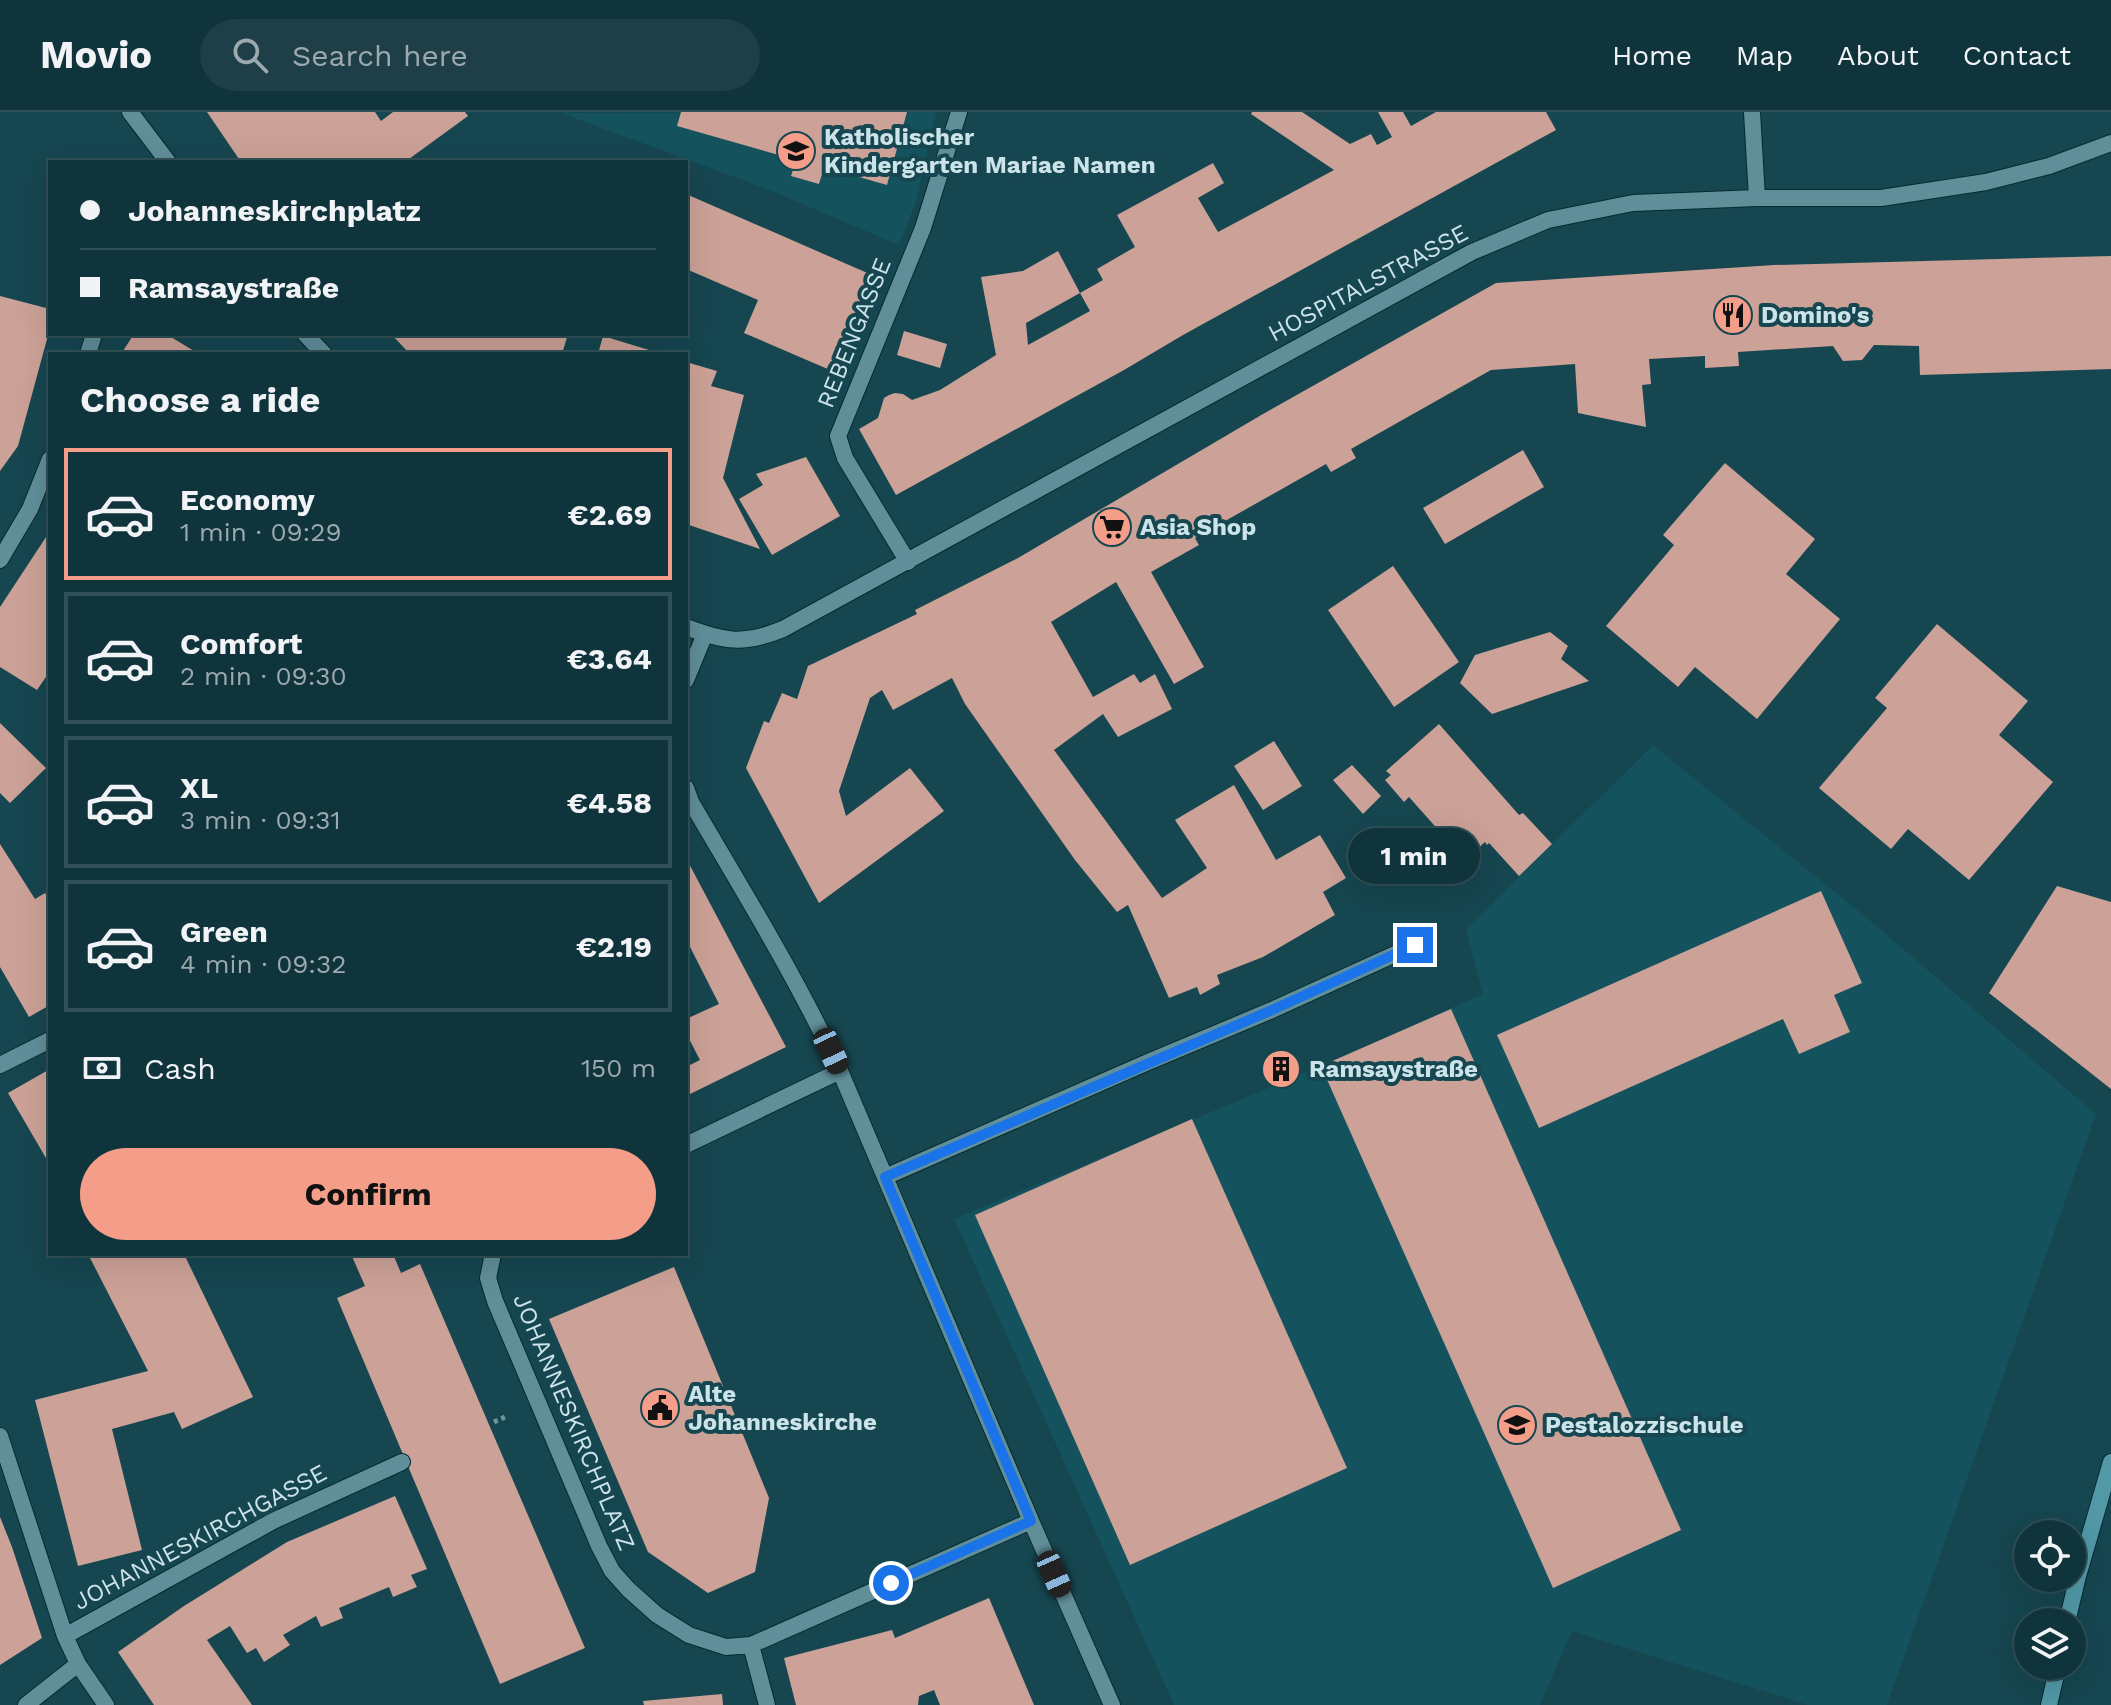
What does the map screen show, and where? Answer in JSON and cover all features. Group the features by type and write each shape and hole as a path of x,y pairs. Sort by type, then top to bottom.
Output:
{"main road":[{"path":"2070,1608 2111,1462"},
{"path":"2049,1705 2055,1680"}],"street":[{"path":"130,112 154,154"},
{"name":"REBENGASSE","path":"908,562 845,458 838,436 923,228 959,112"},
{"path":"1752,112 1757,198"},
{"name":"HOSPITALSTRASSE","path":"688,628 734,641 783,629 1472,252 1548,220 1633,203 1757,198 1881,198 1959,187 2049,166 2111,143"},
{"path":"307,336 322,352"},
{"path":"0,560 30,509 48,464"},
{"path":"688,675 705,634"},
{"path":"688,794 794,981 840,1071 1112,1705"},
{"path":"885,1177 1415,945"},
{"path":"0,1064 48,1041"},
{"path":"688,1144 840,1071"},
{"name":"JOHANNESKIRCHPLATZ","path":"493,1256 488,1278 495,1301 599,1546 612,1571 628,1589 657,1615 689,1635 726,1647 751,1645 1031,1521"},
{"path":"0,1436 65,1636 78,1664 106,1705"},
{"name":"JOHANNESKIRCHGASSE","path":"65,1636 273,1521 402,1462"},
{"path":"751,1645 767,1705"},
{"path":"26,1705 78,1664"}],"shaded area":[{"name":"Katholischer Kindergarten Mariae Namen","path":"936,112 916,202 899,245 767,189 561,113"},
{"name":"Pestalozzischule","path":"1653,745 1867,918 2096,1114 1887,1705 1808,1705 1572,1631 1540,1705 1174,1705 954,1219 1321,1066 1483,994 1466,929"}],"building":[{"path":"207,112 375,112 381,121 393,112 465,112 468,116 410,160 240,160"},
{"path":"681,112 907,112 887,185 824,167 819,184 791,176 796,160 677,126"},
{"path":"1252,112 1302,112 1350,144 1371,134 1377,145 1392,137 1378,112 1403,112 1411,126 1436,112 1546,112 1556,130 896,495 859,429 878,418 884,398 889,395 903,394 912,400 940,390 996,355 981,277 1023,271 1058,251 1080,293 1103,280 1097,269 1135,247 1117,215 1213,163 1224,183 1198,198 1218,232 1334,170","holes":["1080,293 1090,311 1028,345 1026,323"]},
{"path":"688,195 872,275 830,370 744,333 758,300 688,270"},
{"path":"2111,256 2111,369 1920,375 1919,346 1874,345 1862,360 1843,361 1833,346 1738,352 1739,366 1705,368 1705,356 1649,359 1651,384 1642,385 1646,427 1578,413 1575,364 1491,370 1351,449 1356,458 1331,472 1326,464 1195,538 1199,545 1151,572 1204,667 1174,684 1116,582 1051,622 1093,697 1134,674 1140,683 1155,674 1172,709 1118,737 1103,714 1054,750 1162,898 1207,868 1175,820 1234,785 1276,860 1320,835 1346,878 1323,892 1335,915 1263,957 1217,975 1220,984 1200,995 1197,987 1169,998 1128,905 1117,912 1075,860 965,704 952,678 893,710 882,690 870,698 839,791 846,816 910,768 944,811 819,903 746,768 764,721 769,723 782,693 797,699 808,666 917,614 915,610 1018,558 1263,414 1496,283 1774,265"},
{"path":"0,296 48,308 48,335 18,446 0,471"},
{"path":"904,331 947,344 940,368 897,355"},
{"path":"133,336 169,336 196,352 122,352"},
{"path":"393,336 567,336 563,352 408,352"},
{"path":"603,336 656,352 599,352"},
{"path":"688,363 717,371 711,386 744,395 723,478 760,549 688,525"},
{"path":"1523,450 1544,487 1445,544 1423,508"},
{"path":"806,457 840,516 772,555 739,499 763,485 756,474"},
{"path":"1725,463 1815,539 1786,574 1840,619 1757,719 1695,667 1678,687 1606,626 1674,545 1663,535"},
{"path":"48,534 48,674 37,690 0,667 0,607"},
{"path":"1393,566 1459,662 1394,707 1328,610"},
{"path":"1937,624 2028,701 1999,735 2053,782 1969,880 1908,829 1891,849 1819,788 1887,708 1875,698"},
{"path":"1550,632 1568,646 1561,659 1589,681 1492,714 1460,683 1475,655"},
{"path":"0,723 46,768 10,803 0,793"},
{"path":"1439,724 1519,815 1523,813 1552,844 1519,876 1489,843 1487,845 1485,842 1465,860 1409,797 1404,802 1385,780 1391,775 1386,771"},
{"path":"1274,741 1302,786 1263,810 1234,766"},
{"path":"1352,765 1381,796 1363,814 1333,780"},
{"path":"0,844 35,899 45,893 48,898 48,1006 29,1017 0,967"},
{"path":"688,862 786,1047 688,1095 688,1066 700,1060 688,1037 688,1018 719,1004 688,943"},
{"path":"2057,886 2111,902 2111,1089 1989,993"},
{"path":"1821,891 1862,983 1834,995 1850,1032 1799,1054 1783,1019 1539,1128 1497,1035"},
{"path":"1451,1009 1681,1530 1553,1588 1321,1066"},
{"name":"Ramsaystraße","path":"1290,1055 1297,1072 1272,1082 1265,1065"},
{"path":"48,1070 48,1162 8,1093"},
{"path":"1192,1119 1347,1468 1130,1565 975,1215"},
{"path":"89,1256 185,1256 253,1397 182,1429 174,1412 112,1429 142,1550 78,1566 35,1400 148,1371"},
{"path":"352,1256 394,1256 401,1273 420,1264 585,1648 500,1684 337,1298 365,1286"},
{"name":"Alte Johanneskirche","path":"674,1267 769,1498 755,1572 708,1593 648,1552 549,1319"},
{"path":"395,1496 427,1569 411,1575 417,1587 393,1597 389,1587 339,1608 343,1618 321,1627 316,1616 283,1635 290,1645 264,1662 256,1648 247,1653 230,1626 207,1640 252,1705 154,1705 118,1652 184,1606 287,1542"},
{"path":"0,1517 42,1638 0,1665"},
{"path":"989,1598 1034,1705 940,1705 934,1690 919,1696 918,1705 796,1705 784,1658 892,1630 895,1638"},
{"path":"722,1694 723,1705 644,1705 643,1701"}],"place":[{"name":"Katholischer Kindergarten Mariae Namen","path":"796,151"},
{"name":"Domino's","path":"1733,315"},
{"name":"Asia Shop","path":"1112,527"},
{"name":"Ramsaystraße","path":"1281,1069"},
{"name":"Alte Johanneskirche","path":"660,1408"},
{"name":"Pestalozzischule","path":"1517,1425"}],"route":[{"path":"891,1583 1031,1521 885,1177 1415,945"}]}
